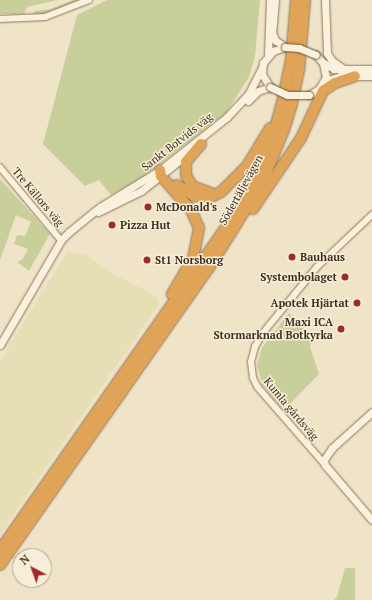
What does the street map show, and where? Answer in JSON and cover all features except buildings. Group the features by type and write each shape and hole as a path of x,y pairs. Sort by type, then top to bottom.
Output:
{"highway":[{"path":"0,565 231,220 247,193 274,132 282,103 291,60 296,0"},
{"name":"Södertäljevägen","path":"148,345 210,266 262,183 284,130 299,70 305,0"},
{"path":"210,266 231,241 285,165 308,125 326,88 355,76"},
{"path":"308,125 312,93"},
{"path":"162,173 182,191 194,196 213,196 221,192 248,166 282,103"},
{"path":"201,144 186,162 188,180 198,190 221,192"},
{"path":"0,550 148,345 193,258 199,234 197,222 191,210 162,173"}],"main road":[{"path":"270,0 268,55 262,68 263,78 270,87 287,95 312,93 324,82 340,76 372,76"},
{"path":"276,0 272,32 280,47"},
{"path":"325,0 326,35 329,58 344,69"},
{"path":"324,82 326,72 320,60 326,35"},
{"path":"268,55 280,47 299,48 320,60 330,68 372,69"},
{"name":"Sankt Botvids väg","path":"162,173 235,109 249,93 262,68"},
{"name":"Sankt Botvids väg","path":"0,345 61,240 90,216 162,173 201,144 254,94 270,87"},
{"path":"325,465 324,460 329,451 372,412"},
{"name":"Kumla gårdsväg","path":"325,465 372,520"}],"street":[{"path":"0,23 46,17 89,0"},
{"path":"0,19 15,20"},
{"name":"Tre Källors väg","path":"0,166 61,240"},
{"name":"Kumla gårdsväg","path":"325,465 258,388 253,378 251,362 255,347 263,333 317,267 372,215"}],"shaded area":[{"path":"67,252 85,254 115,275 156,296 159,304 0,534 0,361"}],"green space":[{"path":"0,0 58,0 27,7 24,14 0,14"},
{"path":"73,0 82,0 46,15 33,14 35,11 51,9"},
{"path":"107,0 260,0 255,56 249,77 226,113 143,177 111,195 99,180 85,186 43,144 77,15"},
{"path":"0,179 50,234 29,271 17,262 23,259 28,249 14,244 17,235 25,236 31,222 16,215 0,260"},
{"path":"289,313 312,338 310,347 319,374 291,403 281,407 263,386 257,365 262,348"},
{"path":"345,568 355,568 355,600 334,600 337,597"}],"place":[{"name":"McDonald's","path":"148,207"},
{"name":"Pizza Hut","path":"112,225"},
{"name":"Bauhaus","path":"292,257"},
{"name":"St1 Norsborg","path":"147,260"},
{"name":"Systembolaget","path":"345,277"},
{"name":"Apotek Hjärtat","path":"357,303"},
{"name":"Maxi ICA Stormarknad Botkyrka","path":"341,329"}]}
